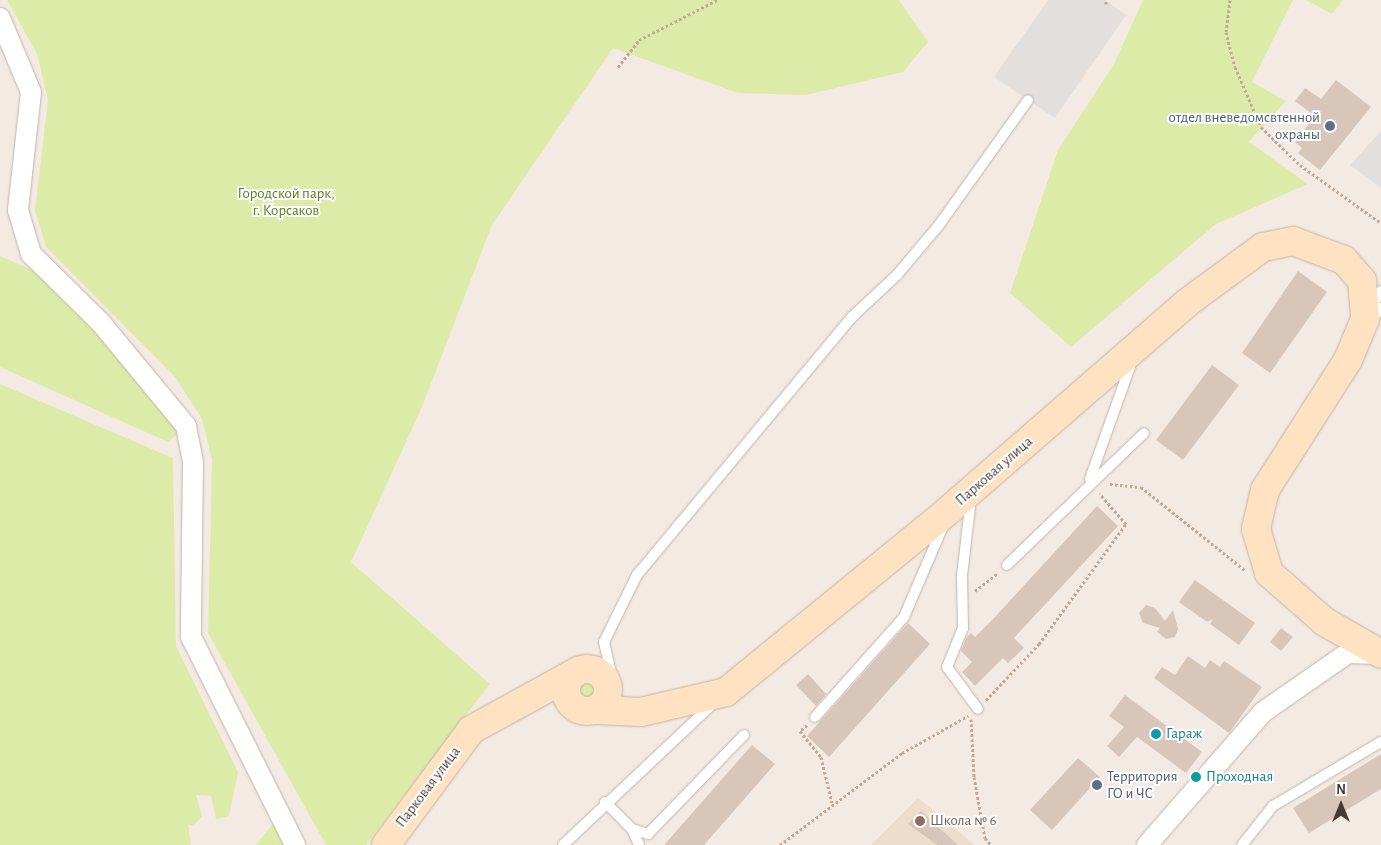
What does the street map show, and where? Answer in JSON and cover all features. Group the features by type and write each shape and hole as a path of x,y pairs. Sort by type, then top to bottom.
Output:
{"street":[{"path":"0,18 31,92 18,210 31,254 101,323 186,426 194,461 191,637 295,845"},
{"name":"Парковая улица","path":"472,730 534,710 640,712 726,692 950,509 972,487 1137,348 1188,302 1263,247 1293,240 1344,260 1362,281 1368,322"},
{"path":"1368,322 1348,360 1265,490 1256,529 1268,573 1324,622 1381,654"},
{"path":"1147,845 1263,712 1348,653 1381,654"},
{"path":"593,670 610,681 606,702 590,711 568,701 566,687 573,674 593,670"},
{"name":"Парковая улица","path":"386,845 472,730 573,674"},
{"name":"Парковая улица","path":"610,681 628,696 647,701 694,700"}],"lane":[{"path":"610,681 604,642 637,575 846,324 897,275 938,225 1028,100"},
{"path":"1368,322 1381,291"},
{"path":"1089,482 1137,348"},
{"path":"1008,564 1089,482 1144,433"},
{"path":"972,487 962,601 962,628 948,667 978,709"},
{"path":"815,717 904,617 950,509"},
{"path":"563,845 605,802 726,692"},
{"path":"632,829 648,834 744,735"},
{"path":"1242,845 1273,806 1381,742"},
{"path":"605,802 632,829 639,845"}],"path":[{"path":"618,68 639,40 717,0"},
{"path":"1230,0 1226,32 1248,101 1261,127 1300,165 1381,223"},
{"path":"1089,482 1141,486 1195,532"},
{"path":"978,709 1039,644 1126,524 1089,482"},
{"path":"962,601 998,573"},
{"path":"780,845 832,802 902,753 971,714 974,777 985,838 992,845"},
{"path":"815,717 800,732 821,757 832,802"}],"shaded area":[{"path":"1048,0 1105,0 1126,15 1055,118 994,77"},
{"path":"1381,131 1381,188 1350,165"},
{"name":"Школа № 6","path":"918,798 975,845 871,845"}],"green space":[{"name":"Городской парк, г. Корсаков","path":"7,0 899,0 928,42 903,72 806,95 738,93 613,48 492,225 422,407 351,562 490,684 366,845 326,845 208,633 212,460 202,419 175,377 46,247 35,210 48,100 37,54"},
{"path":"1143,0 1293,0 1252,82 1286,101 1249,142 1308,184 1216,224 1071,347 1010,293 1058,150 1114,64"},
{"path":"1306,0 1343,0 1332,14"},
{"path":"0,256 60,282 186,426 168,442 0,367"},
{"path":"0,384 173,458 176,646 238,772 229,816 216,819 211,796 196,795 202,816 193,826 188,824 191,845 0,845"},
{"path":"589,677 598,681 602,690 598,699 589,703 580,699 576,690 580,681"},
{"path":"279,816 295,845 256,845"}],"building":[{"name":"отдел вневедомсвтенной охраны","path":"1336,80 1371,107 1320,170 1298,153 1302,148 1295,142 1315,116 1295,101 1305,88 1321,99"},
{"path":"1298,271 1327,292 1270,373 1242,353"},
{"path":"1212,365 1239,385 1183,460 1156,440"},
{"path":"1097,506 1118,526 1014,638 1024,648 1008,663 1003,658 975,686 962,672 972,662 961,651 966,638 971,633 975,637 994,618"},
{"path":"1195,580 1255,623 1239,645 1210,624 1213,619 1207,622 1179,602"},
{"path":"1146,605 1155,608 1165,621 1173,610 1178,629 1175,637 1166,639 1157,632 1160,628 1143,623 1139,613"},
{"path":"908,623 930,644 829,757 807,736"},
{"path":"1281,628 1293,637 1281,651 1270,642"},
{"path":"1188,656 1205,668 1210,660 1220,667 1224,661 1262,687 1229,733 1154,678 1162,667 1175,675"},
{"path":"808,674 826,694 816,706 796,685"},
{"name":"Гараж","path":"1125,695 1202,752 1186,773 1137,737 1119,757 1107,746 1124,727 1109,716"},
{"path":"752,745 775,764 704,845 664,845"},
{"path":"1381,754 1381,789 1309,833 1293,808"},
{"path":"1078,758 1100,777 1052,830 1030,810"},
{"path":"921,811 958,845 937,845 908,824"}],"place":[{"name":"отдел вневедомсвтенной охраны","path":"1330,126"},
{"name":"Гараж","path":"1156,734"},
{"name":"Проходная","path":"1196,777"},
{"name":"Территория ГО и ЧС","path":"1097,785"},
{"name":"Школа № 6","path":"920,821"}]}
